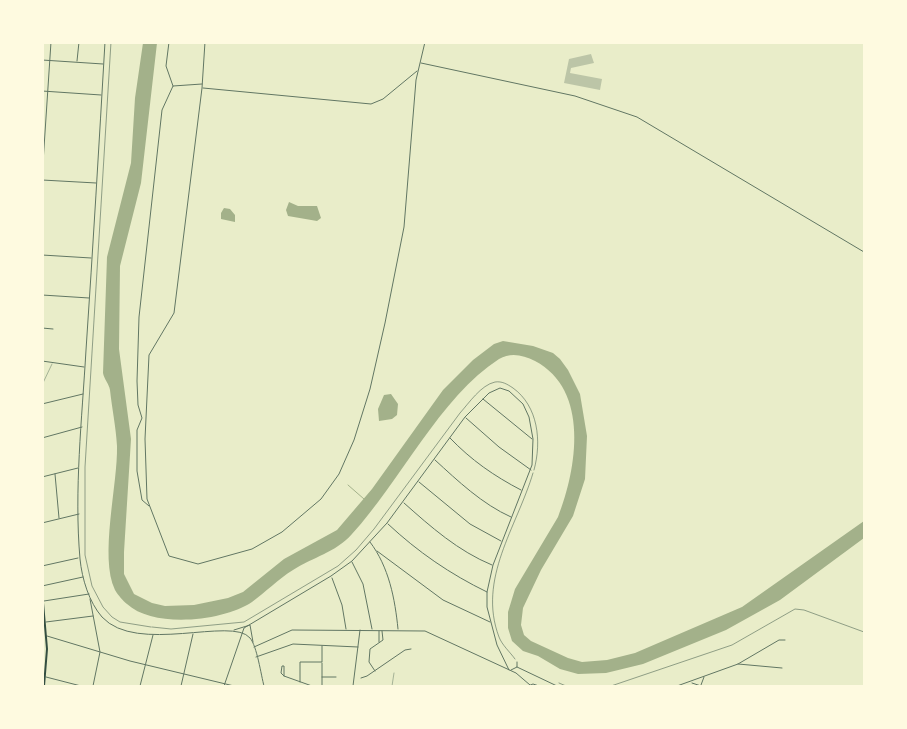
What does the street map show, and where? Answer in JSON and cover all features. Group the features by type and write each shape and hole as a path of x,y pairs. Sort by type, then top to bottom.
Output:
{"main road":[{"path":"42,591 47,662 44,686"}],"street":[{"path":"51,42 42,179 97,183"},
{"path":"77,62 78,42"},
{"path":"93,686 100,652 90,597 83,577 80,558 79,468 105,42"},
{"path":"149,506 142,500 137,471 138,430 142,418 138,405 137,346 143,288 143,263 152,209 162,110 173,86 166,66 169,42"},
{"path":"205,42 202,88 174,313 149,355 145,439 147,499 169,556 198,564 252,549 282,532 321,499 339,474 354,440 370,389 404,227 416,80 425,42"},
{"path":"42,60 104,64"},
{"path":"420,63 575,96 628,114 674,138 864,252"},
{"path":"202,88 372,104 383,98 418,71"},
{"path":"173,86 202,84"},
{"path":"42,91 102,95"},
{"path":"42,255 92,258"},
{"path":"42,295 90,298"},
{"path":"42,328 52,329"},
{"path":"42,361 85,368"},
{"path":"224,685 242,632 250,625 331,576 352,561 387,523 465,418 483,398 498,389 509,391 523,404 527,412 533,439 530,470 501,541 487,592 491,622 497,645 510,670"},
{"path":"42,404 84,394"},
{"path":"483,398 533,439"},
{"path":"465,418 499,448 530,470"},
{"path":"42,438 82,428"},
{"path":"450,438 471,459 498,478 522,491"},
{"path":"435,460 457,481 511,518"},
{"path":"42,477 79,468"},
{"path":"55,474 59,518"},
{"path":"419,482 470,524 501,541"},
{"path":"403,502 446,539 478,559 493,565"},
{"path":"42,523 79,514"},
{"path":"387,523 423,555 455,576 487,592"},
{"path":"370,542 377,551 389,580 398,630"},
{"path":"377,551 443,600 491,622"},
{"path":"42,566 80,558"},
{"path":"352,561 363,584 372,630"},
{"path":"331,576 342,605 346,630"},
{"path":"42,586 83,577"},
{"path":"43,601 89,594"},
{"path":"90,597 100,613 110,623 153,635 193,634 232,630 250,625"},
{"path":"45,622 93,616"},
{"path":"250,625 252,642"},
{"path":"232,630 242,632 252,642 264,686"},
{"path":"254,646 289,630 398,630 430,632 510,670 529,686 535,684 539,686"},
{"path":"353,686 360,630"},
{"path":"378,643 379,630"},
{"path":"375,671 369,662 370,649 383,640 382,630"},
{"path":"181,686 193,634"},
{"path":"140,686 153,635"},
{"path":"46,636 224,685 234,686"},
{"path":"677,686 738,664 779,640 785,640"},
{"path":"256,657 289,645 358,647"},
{"path":"322,646 322,686"},
{"path":"361,678 411,649"},
{"path":"42,665 47,662"},
{"path":"300,682 300,662 322,662"},
{"path":"517,662 517,667"},
{"path":"738,664 782,668"},
{"path":"510,670 517,667 557,686"},
{"path":"284,676 312,686"},
{"path":"46,677 81,686"},
{"path":"322,677 336,677"},
{"path":"690,682 701,686 704,677"}],"lane":[{"path":"42,385 52,363"},
{"path":"392,686 394,673"}],"path":[{"path":"111,42 85,467 85,555 92,586 103,606 112,617 120,622 171,630 244,622 338,566 374,529 460,413 483,389 492,383 500,382 510,386 527,401 534,415 536,432 535,468 503,549 491,598 500,639 517,662"},
{"path":"612,686 732,645 795,609 804,610 864,632"},
{"path":"152,627 158,631"},
{"path":"558,683 566,686"}],"shaded area":[{"path":"143,43 157,43 141,183 120,266 119,349 131,439 124,574 134,594 152,603 165,606 194,605 228,598 243,592 284,559 337,530 372,489 443,390 473,360 494,344 503,341 533,346 553,353 560,359 580,394 587,436 585,479 573,516 541,570 523,608 521,625 524,635 531,641 568,658 582,662 607,660 635,653 742,607 864,521 864,538 780,600 726,630 643,664 606,673 578,674 560,669 538,656 523,651 512,641 508,628 508,612 515,589 558,517 565,498 574,454 574,432 571,410 564,391 553,374 535,361 526,357 512,355 499,359 478,375 458,395 439,417 370,513 352,534 338,546 288,574 252,602 240,609 224,614 189,620 154,617 139,612 127,604 115,590 109,559 110,520 117,462 117,446 110,390 103,373 107,257 131,163 135,98"},
{"path":"289,202 298,206 317,206 321,218 317,221 288,216 286,210"},
{"path":"224,208 230,209 235,215 235,222 221,219 221,213"},
{"path":"391,394 398,404 397,415 392,419 379,421 378,409 384,395"}],"building":[{"path":"591,54 594,63 571,68 570,73 602,79 600,90 564,83 569,59"}],"waterway":[{"path":"348,485 364,499"}]}
